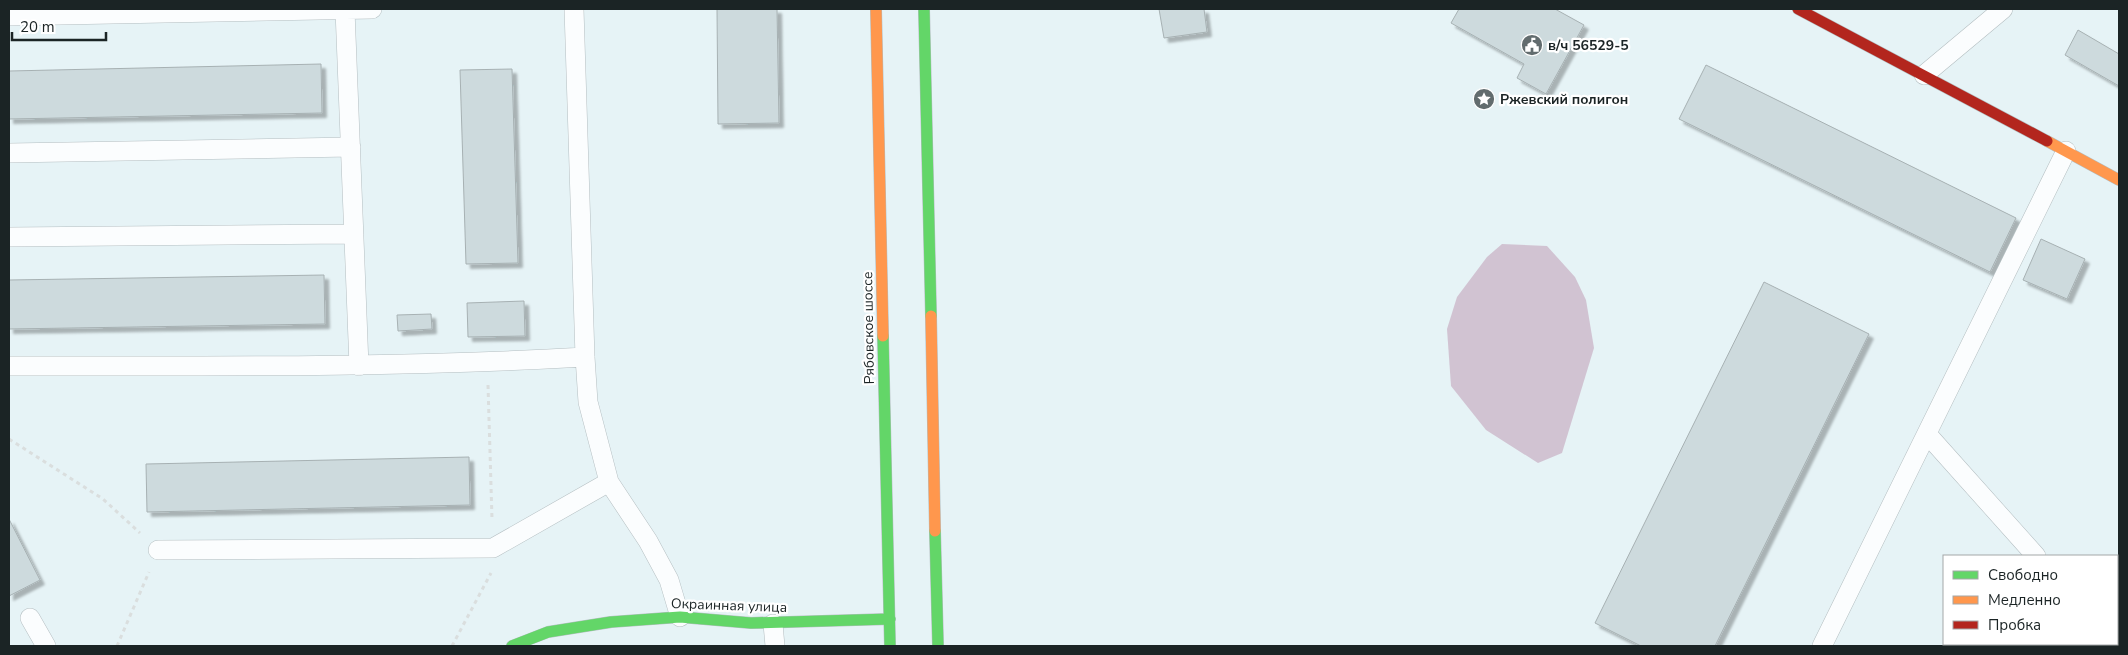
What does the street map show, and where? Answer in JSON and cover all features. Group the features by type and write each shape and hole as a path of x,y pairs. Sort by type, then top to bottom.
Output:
{"main road":[{"name":"Рябовское шоссе","path":"876,9 890,646"},
{"path":"924,9 938,646"},
{"path":"1798,9 2119,180"},
{"name":"Окраинная улица","path":"512,646 548,632 611,622 680,616 773,624 890,619"}],"lane":[{"path":"9,16 372,9"},
{"path":"574,9 588,402 609,482 648,542 669,580 680,616"},
{"path":"1924,75 2003,9"},
{"path":"345,10 359,366"},
{"path":"9,152 351,147"},
{"path":"1822,646 2066,152"},
{"path":"9,237 354,234"},
{"path":"9,366 359,366 585,357"},
{"path":"1927,434 2035,555"},
{"path":"158,550 493,548 609,482"},
{"path":"30,618 46,646"},
{"path":"773,624 774,646"}],"path":[{"path":"452,646 491,576 493,548 488,362"},
{"path":"9,439 103,499 158,550 117,646"}],"shaded area":[{"path":"1502,244 1547,246 1575,277 1586,300 1594,348 1562,453 1538,463 1486,430 1451,386 1447,329 1457,297 1487,257"}],"building":[{"path":"717,9 777,9 779,123 718,124"},
{"path":"1159,9 1204,9 1207,32 1164,38"},
{"name":"в/ч 56529-5","path":"1459,9 1555,9 1584,25 1546,94 1517,78 1524,64 1451,23"},
{"path":"2078,30 2119,54 2119,86 2065,55"},
{"path":"321,64 322,113 9,119 9,71"},
{"path":"1706,65 2016,218 1990,272 1679,119"},
{"path":"512,69 518,263 466,264 460,70"},
{"path":"2041,239 2085,259 2067,299 2023,280"},
{"path":"324,275 325,324 9,329 9,280"},
{"path":"1764,282 1869,334 1715,646 1641,646 1595,623"},
{"path":"524,301 525,336 468,337 467,303"},
{"path":"431,314 432,329 398,331 397,315"},
{"path":"469,457 470,505 147,512 146,464"},
{"path":"9,519 40,580 9,596"}],"traffic: fast":[{"path":"924,9 931,316"},
{"path":"883,336 890,646"},
{"path":"935,531 938,646"},
{"path":"512,646 548,632 611,622 680,617 751,623 890,619"}],"traffic: slow":[{"path":"876,9 883,336"},
{"path":"2047,141 2119,180"},
{"path":"931,316 935,531"}],"traffic: jam":[{"path":"1798,9 2047,141"}],"place":[{"name":"в/ч 56529-5","path":"1532,45"},
{"name":"Ржевский полигон","path":"1484,99"}]}
